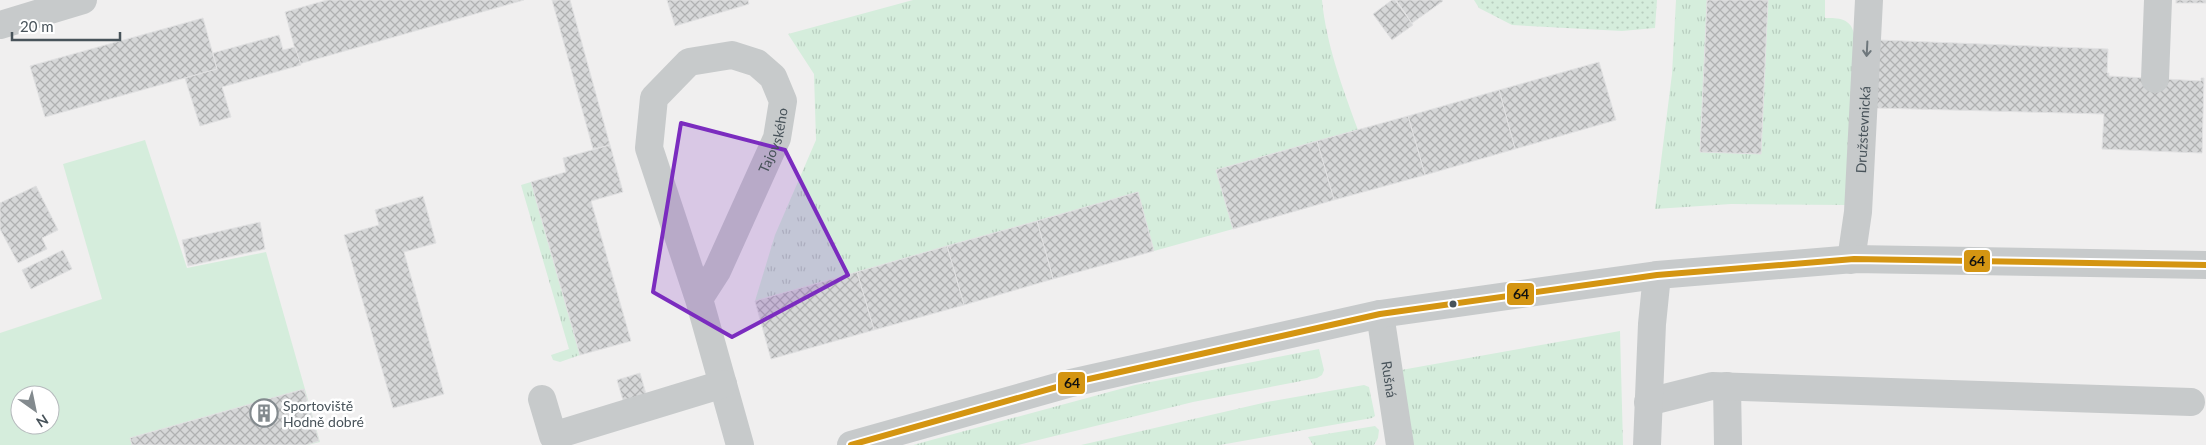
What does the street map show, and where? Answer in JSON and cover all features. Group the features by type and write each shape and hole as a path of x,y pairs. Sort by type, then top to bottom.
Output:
{"street":[{"path":"0,25 83,0"},
{"name":"Družstevnická","path":"1851,260 1858,212 1869,0"},
{"path":"2155,79 2158,0"},
{"name":"Tajovského","path":"699,299 717,271 777,138 783,101 773,78 757,63 732,55 689,62 654,98 649,148 699,299 740,445"},
{"path":"850,445 1072,383 1380,314 1657,275 1851,260 2206,265"},
{"path":"1647,445 1648,402 1657,275"},
{"name":"Rušná","path":"1380,314 1400,445"},
{"path":"542,399 553,436 723,384"},
{"path":"1648,402 1717,390 2191,402"},
{"path":"1717,390 1728,445"}],"highlighted area":[{"path":"681,123 785,150 848,275 732,337 653,292"}],"green space":[{"path":"913,0 1322,0 1331,50 1358,130 1217,170 1233,229 1154,251 1137,193 755,301 775,235 816,140 814,74 788,34"},
{"path":"1474,0 1657,0 1655,28 1622,31 1512,25 1479,8"},
{"path":"1676,0 1825,0 1825,18 1843,20 1850,25 1854,34 1847,205 1731,204 1655,209 1672,74"},
{"path":"145,140 187,268 266,252 320,442 308,445 0,445 0,333 102,299 63,164"},
{"path":"531,182 580,355 560,362 553,360 551,355 569,349 521,185"},
{"path":"1620,331 1623,445 1400,445 1390,372"},
{"path":"1319,349 1324,370 1322,375 1317,378 1193,402 1018,445 913,445 1135,385"},
{"path":"1364,385 1369,387 1375,416 1372,418 1220,445 1081,445 1267,402"},
{"path":"1375,426 1379,430 1378,438 1374,445 1313,445 1308,437"}],"building":[{"path":"327,0 524,0 299,64 285,12"},
{"path":"552,0 570,0 610,145 593,149"},
{"path":"667,0 748,0 749,4 675,26"},
{"path":"1392,0 1395,0 1413,25 1392,40 1373,14"},
{"path":"1396,0 1442,0 1443,1 1412,23"},
{"path":"1707,0 1768,0 1761,154 1700,152"},
{"path":"2176,0 2206,0 2206,3 2176,3"},
{"path":"203,18 217,69 45,117 30,66"},
{"path":"279,35 283,50 295,47 301,65 222,87 231,117 200,126 185,78 217,69 213,53"},
{"path":"1879,40 2108,49 2107,73 2109,73 2109,76 2201,81 2201,78 2204,78 2202,153 2102,149 2104,114 1876,108"},
{"path":"1599,62 1616,120 1515,149 1499,90"},
{"path":"1499,90 1515,149 1425,175 1408,116"},
{"path":"1408,116 1425,175 1334,200 1317,141"},
{"path":"1317,141 1334,200 1233,229 1216,170"},
{"path":"610,145 623,192 591,201 631,341 580,355 531,182 566,172 563,158"},
{"path":"36,186 58,230 42,238 47,249 18,263 0,229 0,203"},
{"path":"1138,192 1154,251 1053,279 1037,221"},
{"path":"423,196 436,243 404,252 444,394 393,408 344,235 379,225 375,210"},
{"path":"1037,221 1053,279 964,305 947,246"},
{"path":"260,222 265,249 188,266 182,240"},
{"path":"947,246 964,305 874,330 857,272"},
{"path":"63,250 72,269 31,289 22,270"},
{"path":"857,272 874,330 771,359 755,301"},
{"path":"640,373 648,401 625,407 617,380"},
{"name":"Sportoviště Hodně dobré","path":"304,389 319,441 306,445 132,445 130,438"}],"transit line":[{"name":"64","path":"851,445 1071,383 1380,314 1657,275 1854,259 2206,265"}],"place":[{"name":"Sportoviště Hodně dobré","path":"264,413"}]}
